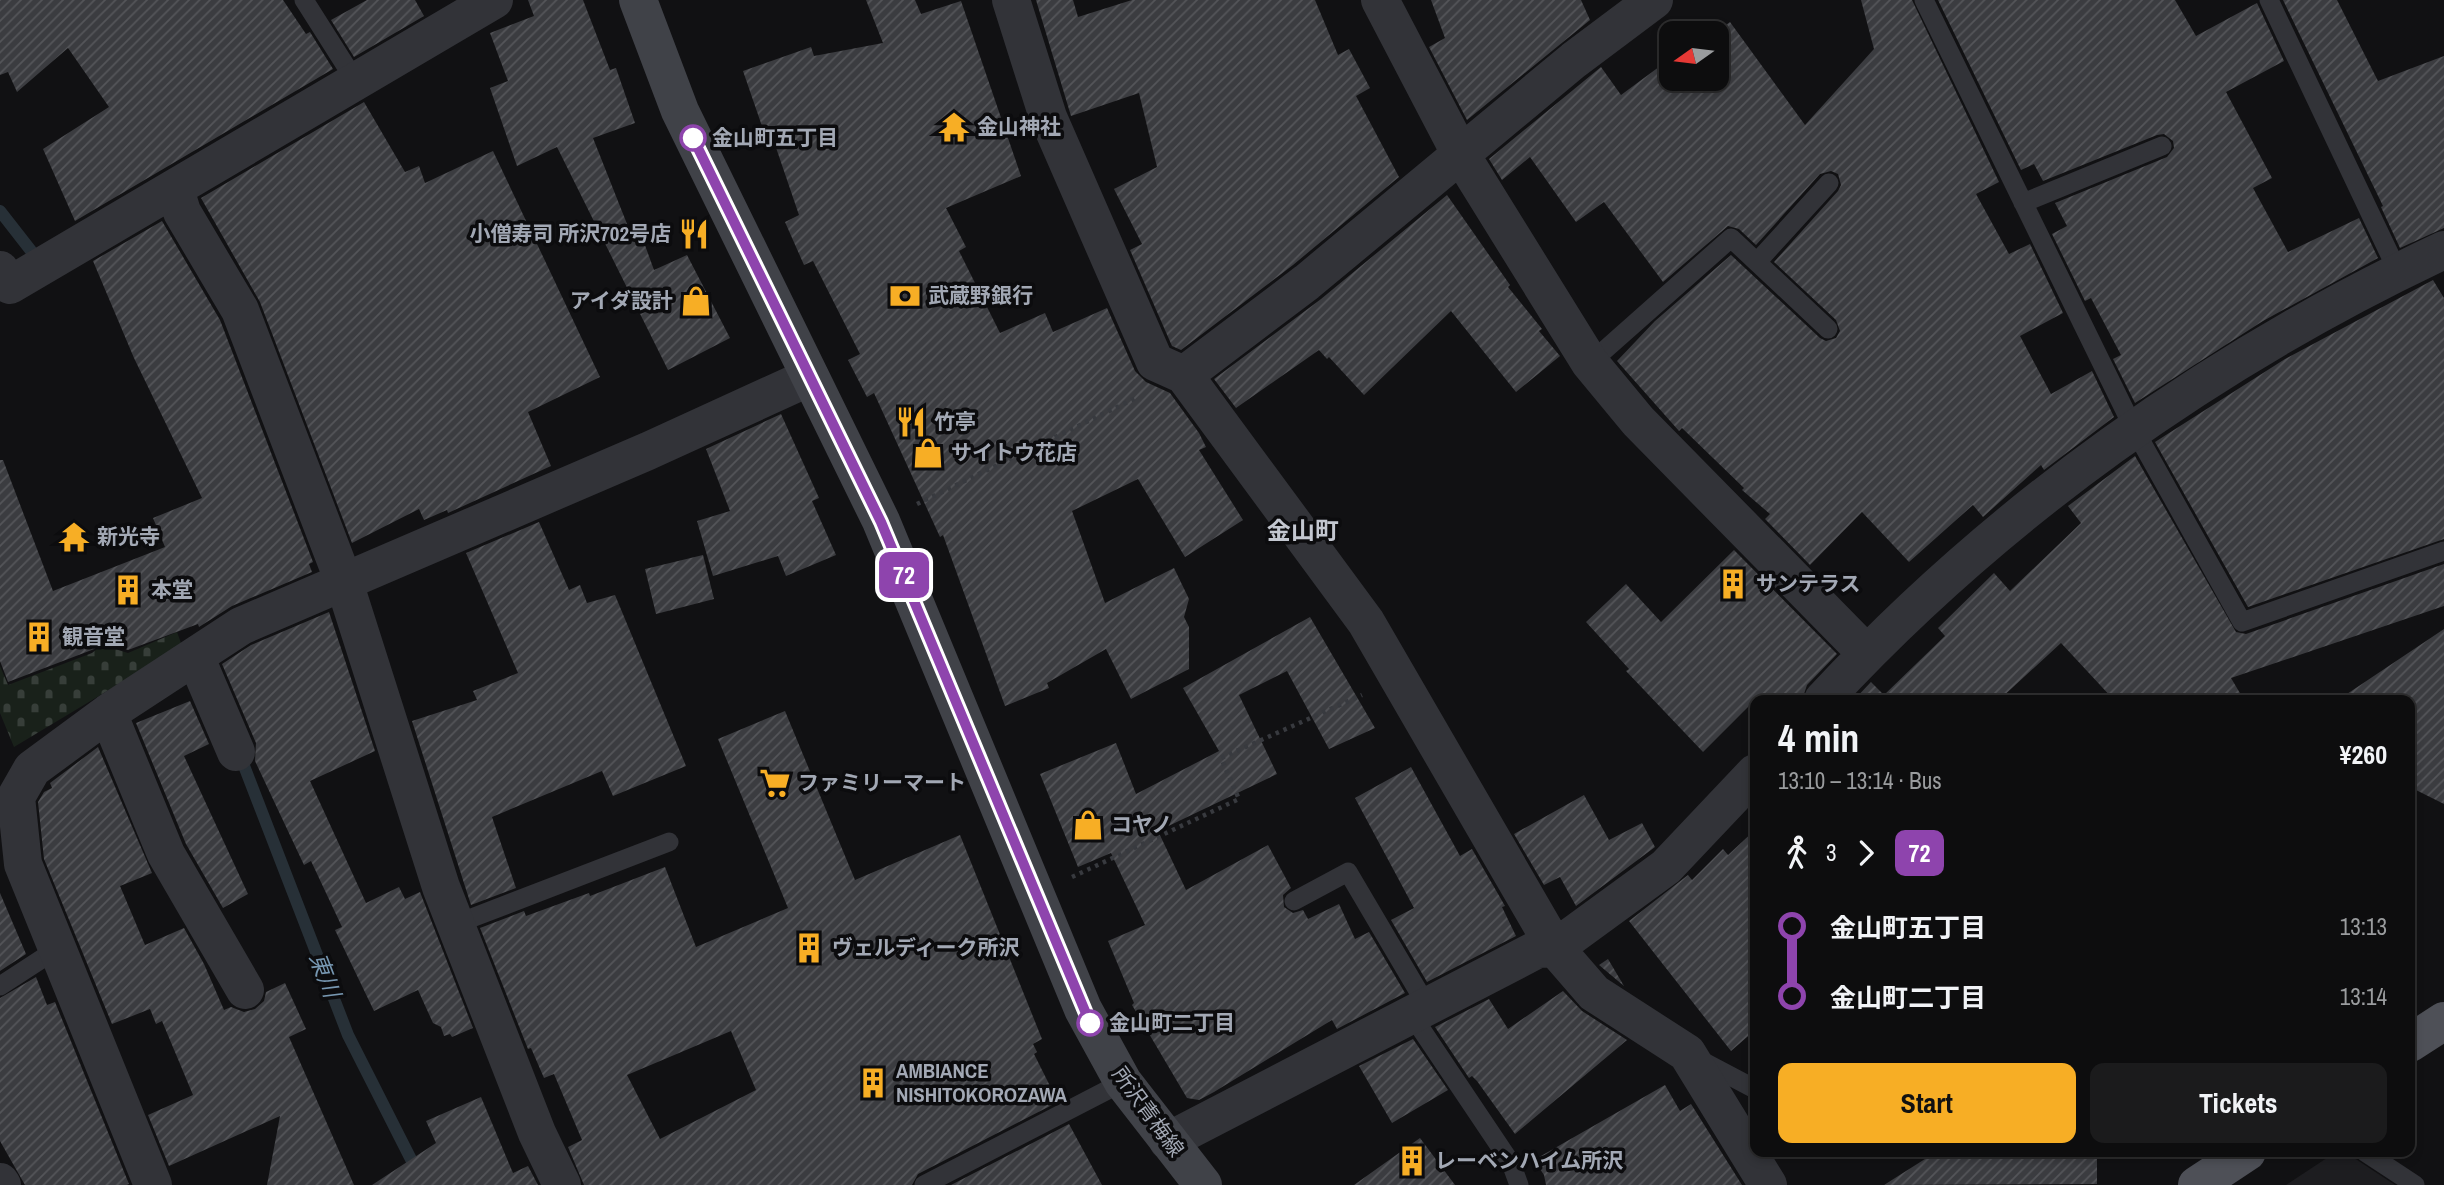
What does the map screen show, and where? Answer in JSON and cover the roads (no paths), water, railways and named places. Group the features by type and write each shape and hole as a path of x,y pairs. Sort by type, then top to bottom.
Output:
{"main road":[{"name":"所沢青梅線","path":"638,0 680,111 881,522 1083,1009 1122,1082 1203,1185"},
{"path":"2415,1041 2444,1021"},
{"path":"2197,1185 2239,1157"}],"street":[{"path":"30,265 175,189 494,0"},
{"path":"1011,0 1048,117 1155,362 1184,375 1366,622 1555,948 1594,993 1686,1053 1750,1156"},
{"path":"1380,0 1461,155 1590,363 1639,421 1866,653"},
{"path":"1184,375 1317,274 1461,155 1614,13 1654,0"},
{"path":"175,189 182,212 240,310 344,582 456,924 537,1133 562,1185"},
{"path":"1827,695 1866,653 1977,553 2133,427 2311,317 2444,250"},
{"path":"153,1185 23,864 16,797 32,769 108,713 241,626 635,457 810,377"},
{"path":"198,654 236,752"},
{"path":"108,713 166,854 245,990"},
{"path":"1168,1140 1538,948 1555,948 1667,867 1750,778"},
{"path":"1751,1157 1768,1185"}],"lane":[{"path":"304,0 356,82"},
{"path":"1924,0 2133,427 2242,622 2444,551"},
{"path":"2269,0 2398,272"},
{"path":"2023,203 2162,146"},
{"path":"1757,262 1829,183"},
{"path":"1590,363 1731,238 1828,329"},
{"path":"456,924 669,842"},
{"path":"1294,901 1348,872 1419,1010 1511,1163 1519,1185"},
{"path":"0,986 57,949"},
{"path":"1686,1053 1750,1086"},
{"path":"924,1185 1122,1082"},
{"path":"2373,1157 2415,1185"}],"waterway":[{"name":"東川","path":"0,211 32,252"},
{"name":"東川","path":"241,758 348,1035 424,1185"}],"place":[{"name":"金山神社","path":"954,127"},
{"name":"金山町五丁目","path":"693,138"},
{"name":"小僧寿司 所沢702号店","path":"694,234"},
{"name":"武蔵野銀行","path":"905,296"},
{"name":"アイダ設計","path":"696,301"},
{"name":"竹亭","path":"911,422"},
{"name":"サイトウ花店","path":"928,453"},
{"name":"新光寺","path":"74,537"},
{"name":"サンテラス","path":"1733,584"},
{"name":"本堂","path":"128,590"},
{"name":"観音堂","path":"39,637"},
{"name":"ファミリーマート","path":"775,783"},
{"name":"コヤノ","path":"1088,825"},
{"name":"ヴェルディーク所沢","path":"809,948"},
{"name":"金山町二丁目","path":"1090,1023"},
{"name":"AMBIANCE NISHITOKOROZAWA","path":"873,1083"},
{"name":"レーベンハイム所沢","path":"1412,1161"}],"district":[{"name":"金山町","path":"1303,531"}]}
